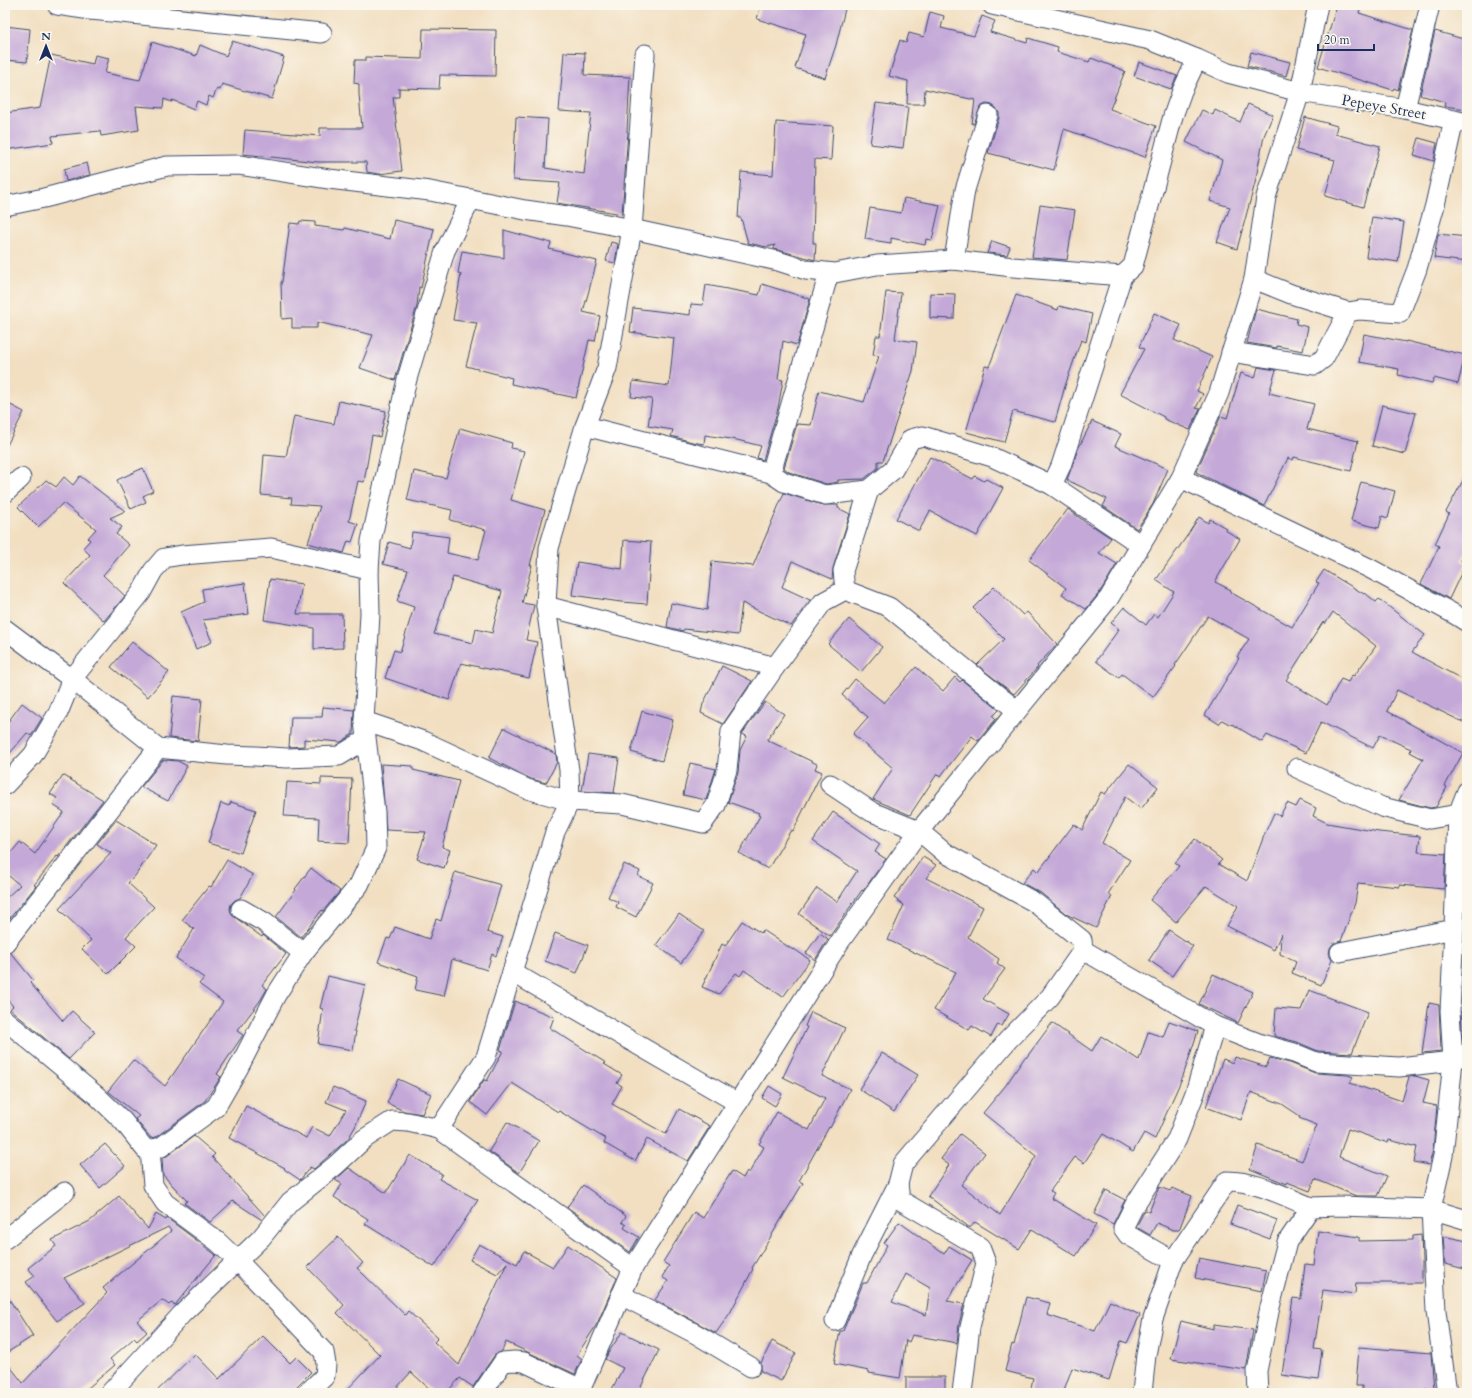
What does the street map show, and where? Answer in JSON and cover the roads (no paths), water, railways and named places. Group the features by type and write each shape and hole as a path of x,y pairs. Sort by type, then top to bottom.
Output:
{"street":[{"path":"58,5 91,7 322,33"},
{"name":"Pepeye Street","path":"992,5 1150,40 1228,73 1300,92 1405,109 1461,122"},
{"path":"482,1393 502,1362 514,1361 524,1362 580,1391 633,1268 839,943 919,830 1109,598 1141,545 1180,478 1219,393 1254,279 1266,197 1300,92 1318,5"},
{"path":"1405,109 1430,5"},
{"path":"439,1129 486,1057 555,832 570,801 569,770 546,606 549,548 585,426 607,368 632,229 646,54"},
{"path":"1052,485 1061,466 1122,276 1133,266 1174,116 1182,91 1197,59"},
{"path":"954,260 965,190 988,115"},
{"path":"1254,279 1291,294 1348,312 1360,310 1400,313 1417,269 1434,205 1461,122"},
{"path":"5,206 167,166 239,165 329,179 430,191 525,210 567,216 778,261 806,270 829,273 877,265 954,260 1013,267 1122,276"},
{"path":"5,1020 97,1096 123,1121 145,1149 150,1150 161,1147 216,1107 239,1068 276,995 303,953 359,885 376,848 375,812 364,722 370,614 369,570 371,541 407,379 446,251 471,199"},
{"path":"771,473 829,273"},
{"path":"1231,352 1315,365 1324,358 1348,312"},
{"path":"585,426 771,473 784,482 825,495 868,490 893,470 912,439 923,436 992,457 1052,485 1141,545"},
{"path":"5,493 21,478"},
{"path":"1180,478 1370,568 1467,622"},
{"path":"845,590 843,571 868,490"},
{"path":"5,785 33,755 58,714 72,679 142,593 153,571 164,558 182,555 271,548 369,570"},
{"path":"364,722 423,741 527,789 570,801 622,804 703,822 716,805 727,770 731,731 775,667 823,602 845,590 889,606 1016,710"},
{"path":"546,606 775,667"},
{"path":"5,629 72,679 158,748 263,757 287,758 339,756 365,740"},
{"path":"5,943 158,748"},
{"path":"1297,768 1382,808 1430,819 1458,814"},
{"path":"830,784 872,812 919,830 945,853 1034,902 1082,940 1083,950 1050,997 1008,1040 903,1164 898,1184 862,1255 835,1321"},
{"path":"1447,1393 1436,1311 1430,1209 1443,1156 1460,1057 1450,1011 1458,814 1467,791"},
{"path":"241,909 264,922 303,953"},
{"path":"1340,952 1454,929"},
{"path":"1083,950 1215,1026 1261,1044 1294,1053 1316,1062 1399,1067 1460,1057"},
{"path":"512,972 738,1103"},
{"path":"1173,1261 1128,1235 1123,1228 1134,1206 1177,1139 1195,1093 1215,1026"},
{"path":"110,1393 182,1314 261,1238 290,1202 336,1166 364,1139 392,1121 408,1122 439,1129 633,1268"},
{"path":"150,1150 153,1185 165,1203 218,1242 324,1352 326,1364 325,1376 307,1393"},
{"path":"1142,1393 1146,1355 1153,1318 1173,1261 1226,1182 1256,1184 1311,1207 1340,1206 1430,1209 1467,1220"},
{"path":"898,1184 900,1200 980,1247 986,1263 970,1327 962,1393"},
{"path":"5,1239 65,1192"},
{"path":"1258,1393 1257,1371 1270,1307 1287,1242 1311,1207"},
{"path":"621,1295 696,1334 751,1367"}]}
